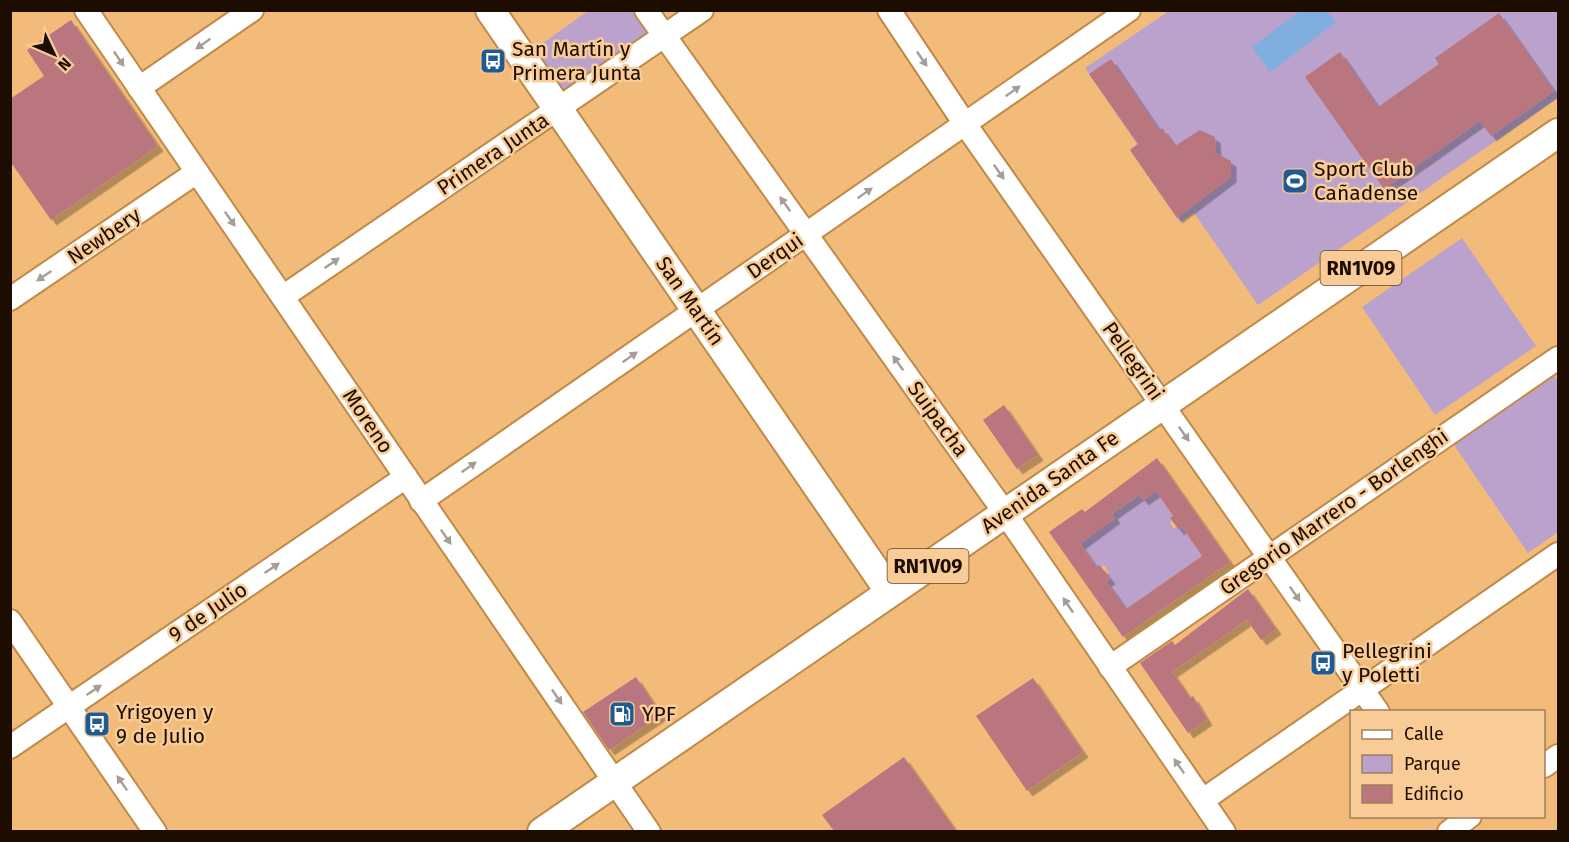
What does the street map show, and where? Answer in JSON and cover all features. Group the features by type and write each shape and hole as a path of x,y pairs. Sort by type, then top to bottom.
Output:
{"main road":[{"name":"San Martín","path":"490,10 890,592"},
{"name":"Avenida Santa Fe","path":"542,831 1558,133"}],"street":[{"name":"Moreno","path":"86,10 649,831"},
{"path":"139,88 252,10"},
{"name":"Suipacha","path":"646,10 1005,513 1224,831"},
{"name":"Primera Junta","path":"284,296 702,10"},
{"name":"Pellegrini","path":"890,10 965,124 1377,710"},
{"name":"Derqui","path":"421,501 1129,10"},
{"name":"Newbery","path":"10,299 197,172"},
{"name":"Gregorio Marrero - Borlenghi","path":"1110,667 1558,358"},
{"name":"9 de Julio","path":"10,747 406,477"},
{"path":"1203,800 1558,554"},
{"path":"10,621 155,831"},
{"path":"1545,765 1558,756"}],"green space":[{"path":"588,11 646,11 665,36 558,109 522,58"},
{"name":"Sport Club Cañadense","path":"1169,11 1558,11 1558,98 1258,305 1194,213 1180,222 1130,150 1137,144 1085,68"},
{"path":"1462,238 1536,346 1435,415 1362,307"},
{"path":"1555,376 1558,382 1558,532 1528,553 1454,445"},
{"path":"1153,486 1173,516 1170,523 1173,528 1182,527 1202,556 1126,609 1106,581 1110,579 1105,566 1096,567 1078,540 1093,534 1108,518 1111,522 1115,519 1112,514 1139,495 1143,500"}],"water":[{"path":"1300,11 1327,11 1336,22 1270,72 1252,47"}],"building":[{"path":"1499,13 1554,91 1491,136 1480,121 1384,189 1305,77 1340,52 1378,107 1439,64 1435,58"},
{"path":"71,20 158,146 51,220 10,161 10,99 44,76 27,50"},
{"path":"1111,59 1159,130 1162,128 1175,146 1200,130 1215,137 1216,153 1231,161 1231,177 1177,218 1130,150 1138,144 1089,74"},
{"path":"1004,405 1038,455 1017,469 983,420"},
{"path":"1157,458 1230,562 1123,637 1049,532 1082,509 1085,512","holes":["1156,491 1173,516 1170,518 1179,530 1182,527 1202,556 1126,609 1106,581 1110,579 1099,565 1096,567 1080,544 1115,518 1112,514 1139,495 1143,500"]},
{"path":"1248,589 1276,629 1261,640 1247,620 1172,672 1190,698 1193,696 1207,720 1188,733 1140,663 1172,641 1175,645"},
{"name":"YPF","path":"636,677 661,715 609,750 583,712"},
{"path":"1033,678 1083,752 1027,791 976,716"},
{"path":"904,757 956,831 834,831 822,815"}],"place":[{"name":"San Martín y Primera Junta","path":"493,61"},
{"name":"Sport Club Cañadense","path":"1295,181"},
{"name":"Pellegrini y Poletti","path":"1323,663"},
{"name":"YPF","path":"622,714"},
{"name":"Yrigoyen y 9 de Julio","path":"97,724"}]}
